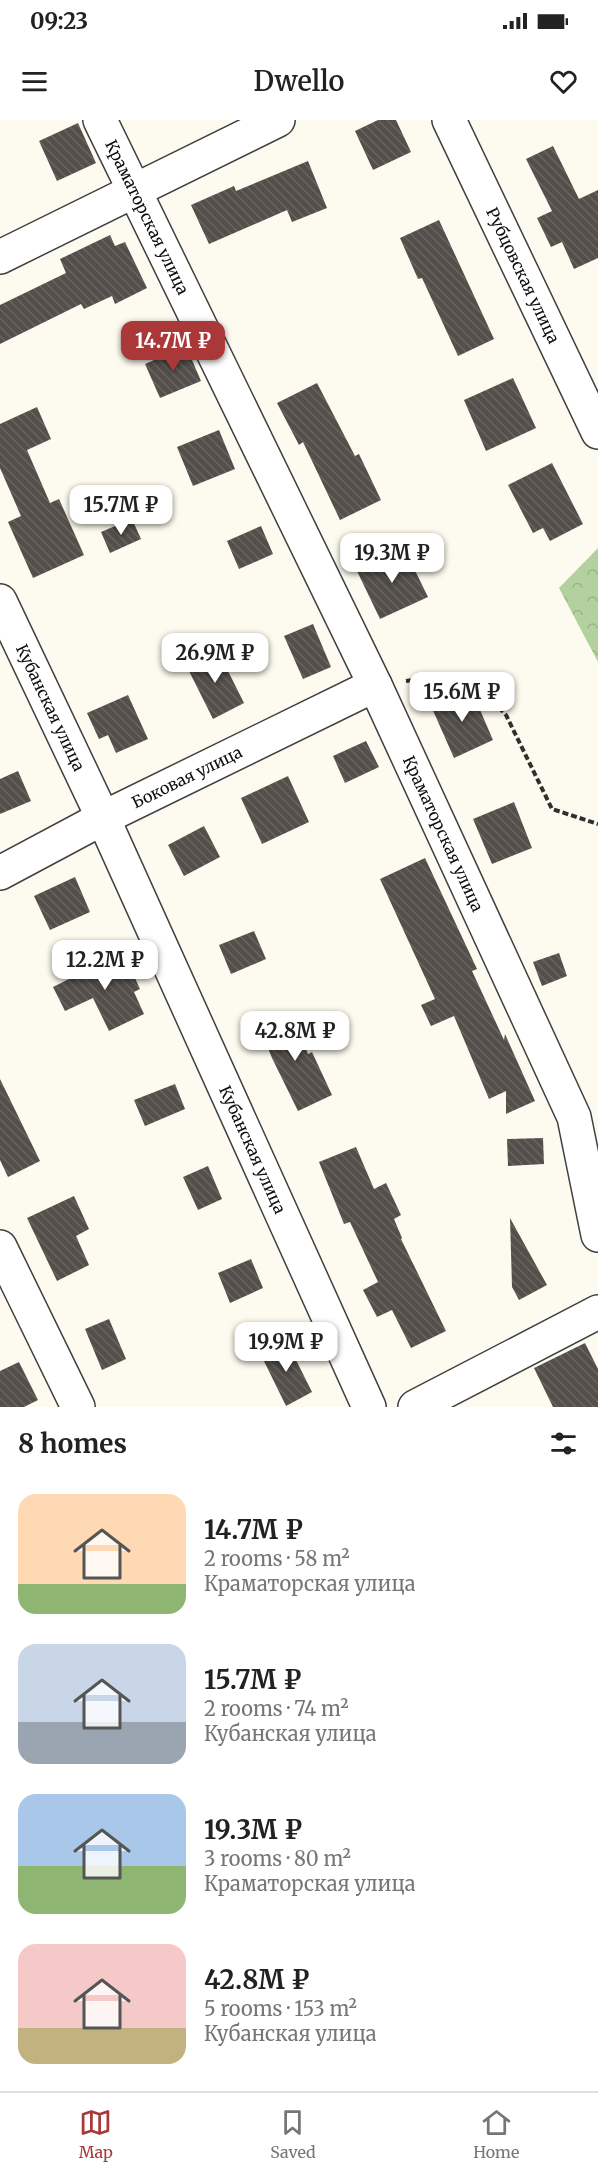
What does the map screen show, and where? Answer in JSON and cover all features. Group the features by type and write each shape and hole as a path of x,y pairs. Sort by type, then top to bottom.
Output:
{"street":[{"name":"Краматорская улица","path":"100,120 375,685 574,1117 598,1235"},
{"path":"0,257 278,120"},
{"name":"Рубцовская улица","path":"449,120 598,432"},
{"name":"Кубанская улица","path":"0,601 103,818 369,1407"},
{"name":"Боковая улица","path":"0,873 103,818 375,685"},
{"path":"0,1247 78,1407"},
{"path":"415,1407 598,1312"}],"path":[{"path":"375,685 468,674 506,715 552,809 598,824"}],"green space":[{"path":"598,548 598,662 559,588"}],"building":[{"path":"378,120 396,120 411,152 373,170 355,131"},
{"path":"78,123 96,163 57,181 39,141"},
{"path":"553,146 579,199 598,190 598,258 574,269 562,242 551,247 537,218 552,211 526,159"},
{"path":"308,161 327,208 292,222 287,210 209,244 191,205 234,186 236,191"},
{"path":"439,220 494,339 458,356 422,278 418,279 400,238"},
{"path":"110,235 115,246 125,242 147,288 115,304 112,296 84,309 81,304 0,344 0,305 66,273 60,259"},
{"path":"186,346 201,381 160,398 145,364"},
{"path":"513,378 536,428 486,451 464,400"},
{"path":"317,383 355,456 359,454 381,500 340,520 303,442 299,445 277,403"},
{"path":"37,407 51,439 27,450 50,503 59,499 84,555 33,578 8,522 21,516 0,468 0,424"},
{"path":"219,430 235,469 193,486 177,447"},
{"path":"552,463 583,524 550,541 543,528 533,533 508,485"},
{"path":"132,519 141,539 110,553 101,532"},
{"path":"261,526 273,554 239,569 227,541"},
{"path":"404,548 428,597 380,619 357,571"},
{"path":"313,624 331,667 303,679 284,636"},
{"path":"217,649 244,703 213,719 186,665"},
{"path":"471,689 493,740 454,758 431,706"},
{"path":"128,695 148,739 116,753 108,735 99,739 87,713"},
{"path":"366,741 379,767 345,783 333,756"},
{"path":"18,771 31,801 0,814 0,779"},
{"path":"288,776 309,822 262,844 241,798"},
{"path":"514,802 532,848 492,864 473,819"},
{"path":"204,826 220,857 184,876 168,845"},
{"path":"425,858 477,969 472,971 504,1040 505,1034 535,1101 506,1114 506,1091 489,1099 454,1016 431,1026 421,1005 435,999 380,879"},
{"path":"75,877 90,912 50,930 34,896"},
{"path":"254,931 266,959 231,974 219,945"},
{"path":"123,952 140,989 134,992 144,1014 109,1031 93,998 65,1011 53,987"},
{"path":"559,953 567,976 542,986 533,962"},
{"path":"291,1013 308,1054 312,1052 332,1095 298,1111 259,1026"},
{"path":"0,1079 40,1161 8,1177 0,1160"},
{"path":"175,1084 185,1109 145,1126 134,1100"},
{"path":"543,1138 544,1164 508,1166 507,1139"},
{"path":"356,1147 374,1189 386,1183 401,1215 394,1219 401,1239 446,1331 411,1348 392,1310 377,1317 363,1290 378,1282 350,1222 344,1224 319,1162"},
{"path":"208,1166 222,1199 198,1210 183,1177"},
{"path":"74,1196 89,1229 76,1236 89,1265 57,1281 27,1218"},
{"path":"510,1218 547,1285 519,1300 512,1287"},
{"path":"251,1259 263,1288 230,1303 218,1273"},
{"path":"109,1319 126,1359 102,1370 85,1329"},
{"path":"286,1340 312,1392 286,1406 260,1353"},
{"path":"585,1343 598,1369 598,1407 553,1407 534,1368"},
{"path":"19,1362 38,1400 24,1407 0,1407 0,1371"}]}
